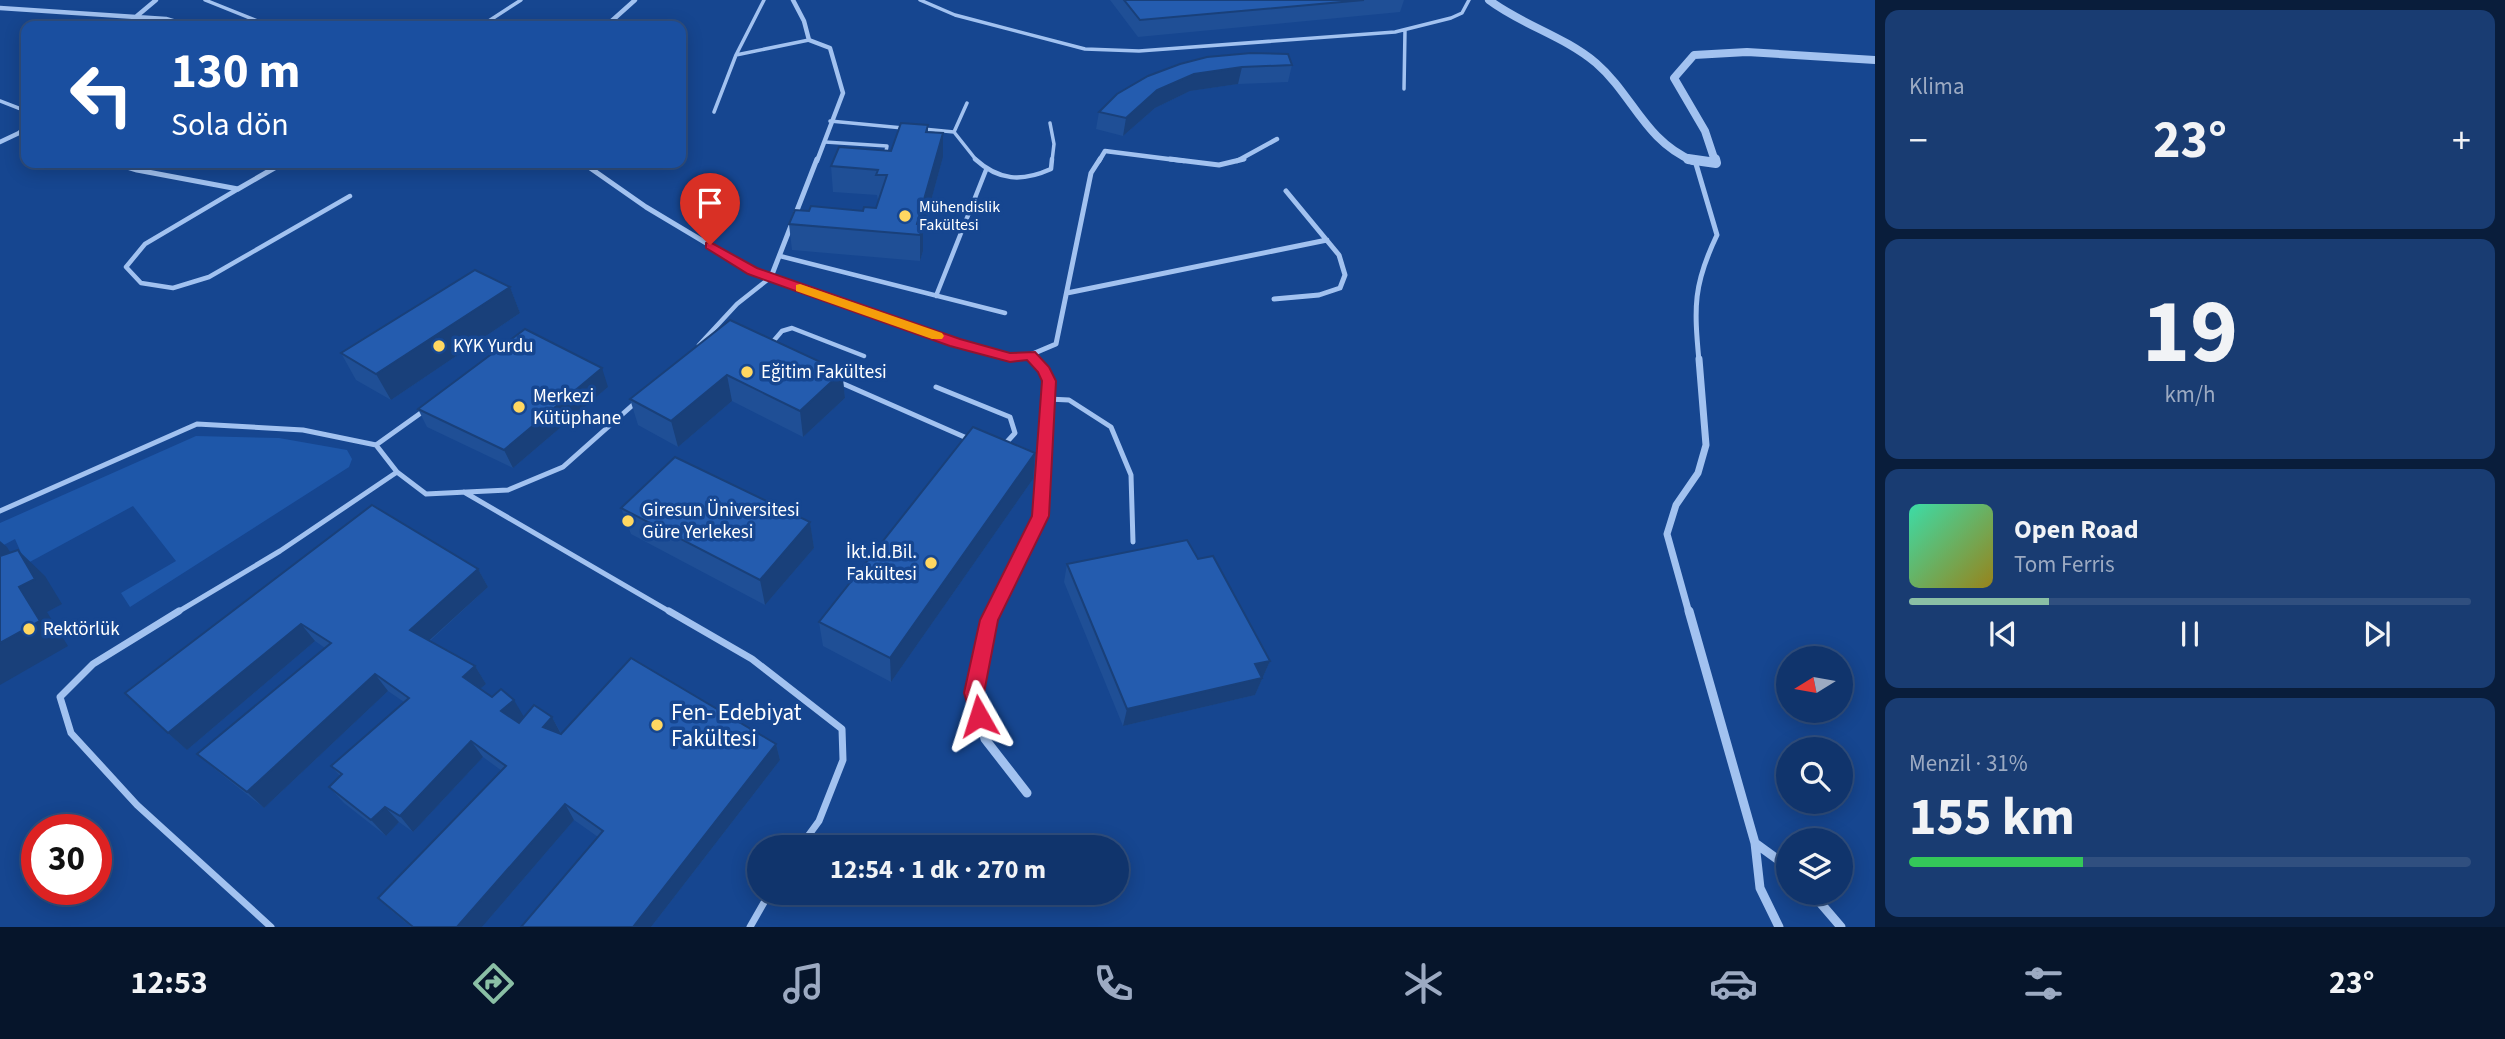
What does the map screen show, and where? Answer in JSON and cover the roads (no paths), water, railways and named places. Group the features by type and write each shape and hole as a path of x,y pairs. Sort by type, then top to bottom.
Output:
{"street":[{"path":"133,21 156,0"},
{"path":"612,21 635,0"},
{"path":"771,277 843,93 830,48 809,40 804,20 793,0"},
{"path":"1489,0 1595,62 1654,138 1696,164 1716,163 1705,131 1674,78 1694,55 1747,51 1875,60"},
{"path":"0,8 173,21"},
{"path":"0,142 19,134"},
{"path":"590,168 658,214 753,271 955,342 1010,358 1030,355 1056,344 1091,173 1105,151 1219,165 1244,159 1277,139"},
{"path":"1696,164 1712,209 1717,235 1701,269 1694,307 1706,445 1698,473 1676,505 1667,534 1755,843 1760,888 1779,927"},
{"path":"130,168 238,189 274,168"},
{"path":"1274,299 1319,295 1340,288 1346,275 1339,255 1286,191"},
{"path":"1067,293 1327,240"},
{"path":"1027,793 985,738 974,693 989,620 1041,516 1049,381 1044,370 1030,355"},
{"path":"1755,843 1776,858"},
{"path":"1822,905 1841,927"}],"lane":[{"path":"205,0 258,21"},
{"path":"489,21 521,0"},
{"path":"714,112 736,55 764,0"},
{"path":"920,0 954,15 1085,49 1139,51 1236,42 1350,37 1405,30 1462,13 1469,0"},
{"path":"1404,89 1405,30"},
{"path":"736,55 809,40"},
{"path":"0,101 21,109"},
{"path":"954,132 967,103"},
{"path":"830,121 954,132"},
{"path":"954,132 967,153 986,170 1009,178 1033,179 1051,169 1054,144 1050,123"},
{"path":"825,142 887,146 881,169"},
{"path":"936,296 986,170"},
{"path":"238,189 145,244 126,267 141,283 173,288 209,277 350,196"},
{"path":"780,256 1005,313"},
{"path":"692,351 737,304 771,277"},
{"path":"715,328 728,334"},
{"path":"766,350 782,331 792,328 864,356"},
{"path":"830,378 971,440"},
{"path":"936,387 1010,417 1015,433 1005,444 994,445"},
{"path":"1048,399 1069,400 1111,427 1131,475 1133,542"},
{"path":"0,511 197,424 303,430 376,445 397,472 426,494 508,490 563,467 638,400"},
{"path":"376,445 429,407"},
{"path":"271,927 118,785 71,733 60,697 93,664 121,645 280,551 397,472"},
{"path":"464,492 752,659 842,729 843,760 819,821 809,835"},
{"path":"750,927 763,905"}],"place":[{"name":"Mühendislik Fakültesi","path":"905,216"},
{"name":"KYK Yurdu","path":"439,346"},
{"name":"Eğitim Fakültesi","path":"747,372"},
{"name":"Merkezi Kütüphane","path":"519,407"},
{"name":"Giresun Üniversitesi Güre Yerlekesi","path":"628,521"},
{"name":"İkt.İd.Bil. Fakültesi","path":"931,563"},
{"name":"Rektörlük","path":"29,629"},
{"name":"Fen- Edebiyat Fakültesi","path":"657,725"}]}
